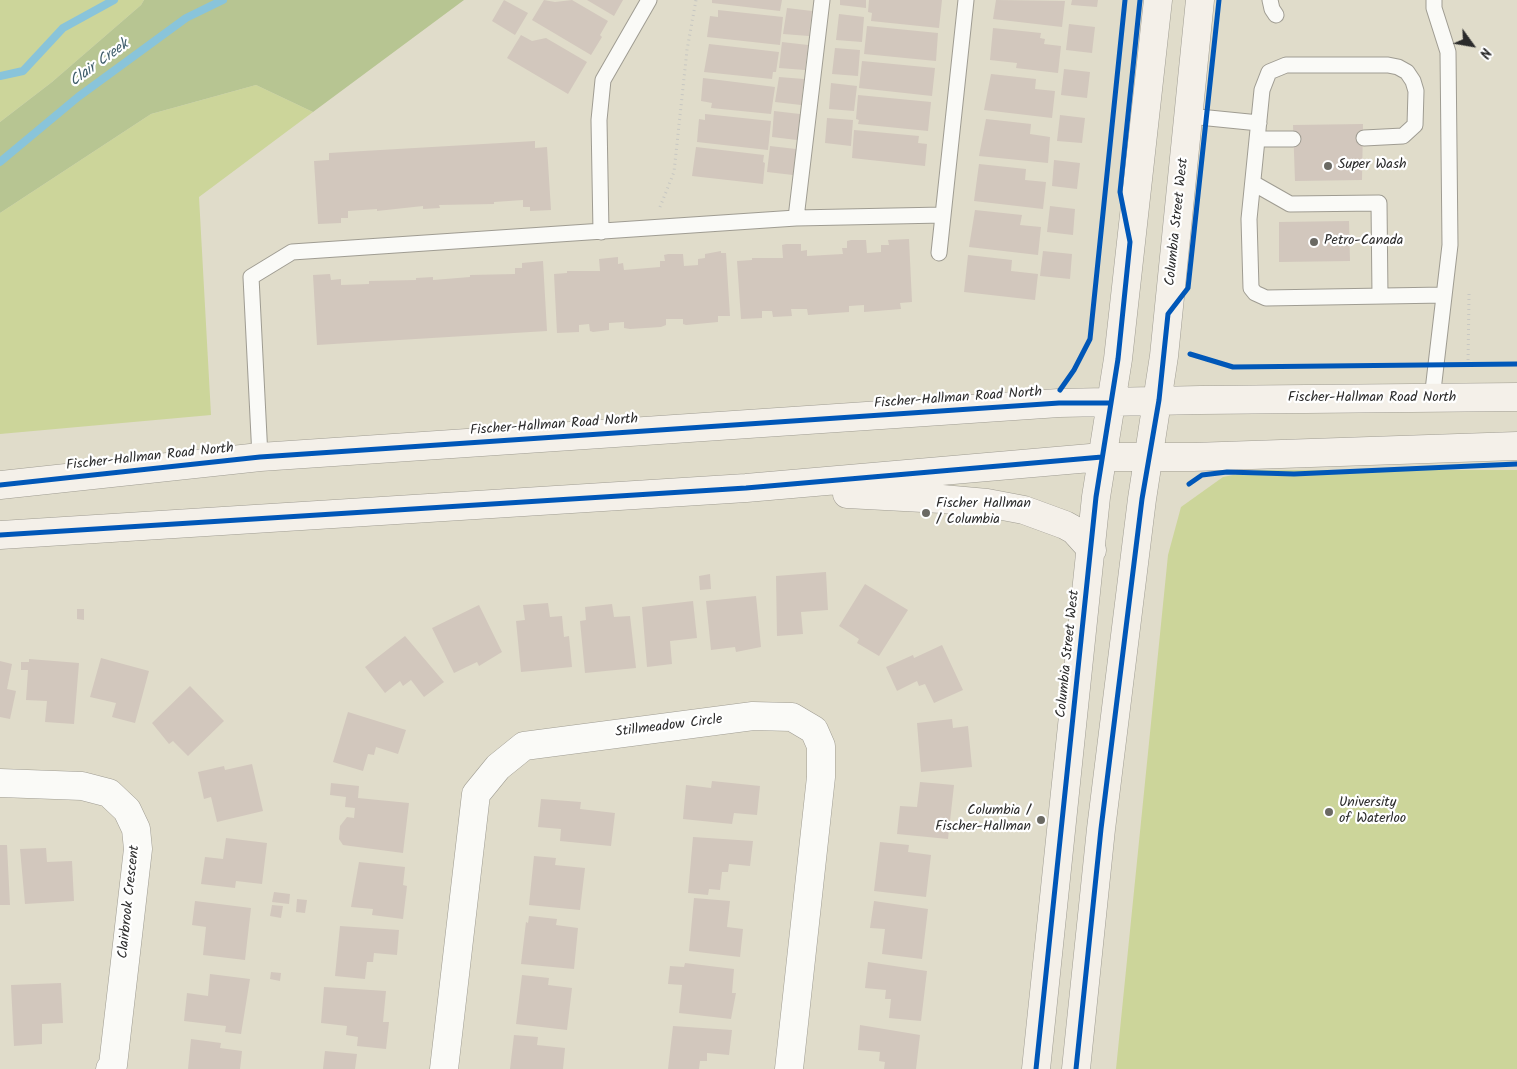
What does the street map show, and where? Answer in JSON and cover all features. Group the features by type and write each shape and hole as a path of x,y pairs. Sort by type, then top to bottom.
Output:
{"main road":[{"name":"Columbia Street West","path":"1036,1069 1102,457 1118,359 1158,0"},
{"name":"Columbia Street West","path":"1076,1069 1101,829 1142,499 1158,400 1200,0"},
{"name":"Fischer-Hallman Road North","path":"0,485 260,457 1059,404 1158,400 1517,398"},
{"path":"0,535 746,488 1102,457 1193,457 1517,446"},
{"path":"746,488 987,503 1024,510 1054,519 1074,530 1092,550"}],"street":[{"name":"Stillmeadow Circle","path":"444,1069 476,794 498,767 524,746 753,716 792,718 814,730 821,746 821,776 789,1069"},
{"name":"Clairbrook Crescent","path":"0,783 82,786 109,793 127,810 136,830 138,849 110,1069"}],"lane":[{"path":"601,232 599,120 602,80 649,0"},
{"path":"796,218 822,0"},
{"path":"939,253 966,0"},
{"path":"1270,0 1276,15"},
{"path":"1432,399 1450,244 1448,52 1434,8 1434,0"},
{"path":"1364,138 1403,136 1415,125 1416,91 1413,81 1407,72 1398,67 1286,65 1269,72 1262,90 1249,219 1250,282 1255,293 1266,298 1444,295"},
{"path":"1189,116 1259,123"},
{"path":"1257,139 1293,139"},
{"path":"1253,184 1290,204 1379,203 1380,296"},
{"path":"260,457 251,277 292,252 796,218 943,215"}],"path":[{"path":"651,228 674,172 686,50 696,0"},
{"path":"1468,294 1468,365"},
{"path":"1436,365 1478,364"}],"green space":[{"path":"0,0 144,0 141,5 52,82 0,122"},
{"path":"144,0 464,0 313,112 256,85 151,114 0,213 0,122 52,82 141,5"},
{"path":"256,85 313,112 199,197 211,415 0,434 0,213 151,114"},
{"name":"University of Waterloo","path":"1258,470 1517,470 1517,1069 1116,1069 1168,555 1181,507 1223,477"}],"building":[{"path":"504,0 528,13 515,35 492,21"},
{"path":"544,0 555,2 572,0 608,21 600,35 602,37 591,55 532,20"},
{"path":"587,0 623,0 614,16"},
{"path":"712,0 782,0 780,11 712,3"},
{"path":"840,0 866,0 866,8 840,5"},
{"path":"869,0 942,0 939,28 871,21 872,13 868,12"},
{"path":"996,0 1065,1 1062,27 993,19"},
{"path":"1072,0 1098,0 1097,7 1071,5"},
{"path":"787,8 812,11 809,36 783,34"},
{"path":"718,10 783,17 780,45 707,37 710,16 718,17"},
{"path":"839,14 864,17 862,42 836,40"},
{"path":"1069,24 1095,27 1092,53 1066,50"},
{"path":"867,26 938,33 936,61 864,54"},
{"path":"993,28 1041,33 1040,38 1045,39 1044,44 1061,46 1058,73 1016,68 1017,63 990,60"},
{"path":"521,35 532,41 546,38 587,62 568,94 507,58"},
{"path":"782,42 808,45 805,70 779,68"},
{"path":"709,44 779,52 776,72 773,72 772,79 704,72"},
{"path":"835,48 860,50 858,76 832,74"},
{"path":"862,61 935,68 932,96 859,88"},
{"path":"1064,69 1090,72 1087,98 1061,95"},
{"path":"991,74 1036,79 1035,89 1055,91 1052,118 984,110"},
{"path":"779,77 804,79 801,105 775,102"},
{"path":"703,78 775,87 771,114 711,108 712,103 701,101"},
{"path":"831,83 857,86 854,111 829,109"},
{"path":"858,95 931,102 928,131 858,124 859,120 856,119"},
{"path":"774,111 800,114 797,140 772,137"},
{"path":"705,114 771,121 768,150 697,142 699,119 705,120"},
{"path":"1060,115 1085,118 1082,143 1057,141"},
{"path":"827,118 853,120 851,146 825,143"},
{"path":"986,119 1031,124 1030,134 1050,137 1048,163 979,156"},
{"name":"Super Wash","path":"1363,124 1362,180 1295,181 1293,125"},
{"path":"854,130 919,136 918,143 927,144 925,166 852,158"},
{"path":"535,141 535,148 547,147 551,210 530,211 530,207 523,207 523,200 494,202 494,204 439,205 440,208 423,209 423,206 377,211 377,209 348,211 348,218 341,218 341,223 318,224 314,161 329,160 329,153"},
{"path":"770,146 796,149 793,175 767,172"},
{"path":"696,147 764,155 763,184 692,176"},
{"path":"1054,160 1080,163 1077,189 1052,186"},
{"path":"979,164 1026,169 1025,180 1046,182 1043,209 974,201"},
{"path":"1050,206 1075,209 1073,235 1047,232"},
{"path":"975,210 1022,215 1020,225 1041,227 1038,255 969,247"},
{"name":"Petro-Canada","path":"1349,221 1350,261 1279,262 1279,222"},
{"path":"909,239 912,302 900,303 901,309 864,312 864,305 849,306 849,312 808,315 807,309 791,309 792,316 773,317 772,311 762,311 762,318 741,319 737,261 752,260 752,258 783,258 782,245 786,244 801,244 801,251 807,250 807,256 843,254 842,248 847,248 847,241 851,240 866,240 867,253 881,252 881,245 889,245 888,240"},
{"path":"721,251 721,253 726,253 730,316 718,316 718,322 686,325 683,324 683,319 666,319 666,325 661,327 630,329 624,328 624,322 609,323 609,330 593,332 590,331 589,324 579,325 579,332 557,333 554,274 567,273 567,271 600,271 599,259 618,257 618,264 623,263 624,270 660,267 660,261 665,261 664,255 668,254 683,254 684,266 698,265 698,259 705,258 705,254"},
{"path":"1043,251 1072,254 1070,279 1040,276"},
{"path":"968,255 1012,260 1011,271 1038,274 1035,300 964,292"},
{"path":"543,261 547,331 317,345 313,275 330,274 331,280 341,279 341,285 369,284 369,281 416,280 416,278 433,277 433,280 470,277 470,275 515,274 515,268 522,268 522,263"},
{"path":"826,572 828,610 801,612 803,634 777,636 776,576"},
{"path":"710,574 711,589 700,590 699,576"},
{"path":"865,584 908,610 879,656 857,643 859,639 839,626"},
{"path":"756,596 761,647 736,652 735,647 711,650 706,601"},
{"path":"693,601 697,638 670,641 672,664 647,667 642,607"},
{"path":"548,603 550,617 562,616 564,637 569,636 572,667 521,672 516,621 525,620 523,605"},
{"path":"612,604 614,617 630,616 636,668 585,673 580,621 586,620 585,607"},
{"path":"479,605 502,652 479,666 477,662 454,673 432,628"},
{"path":"77,609 84,609 84,620 77,619"},
{"path":"405,636 444,682 424,697 411,680 403,686 400,681 385,693 365,667"},
{"path":"942,645 963,690 934,703 925,684 919,686 917,681 897,691 886,667 913,655 914,658"},
{"path":"101,658 149,671 135,723 112,717 116,703 90,697"},
{"path":"29,659 79,663 74,724 45,722 47,701 26,700 28,670 21,670 21,662 29,662"},
{"path":"0,661 12,664 7,689 16,691 10,719 0,717"},
{"path":"190,686 224,721 188,756 173,741 169,744 152,723"},
{"path":"348,712 406,730 398,754 376,747 374,755 368,754 363,771 333,762"},
{"path":"952,719 953,728 968,726 972,767 921,772 917,723"},
{"path":"252,764 263,811 217,822 211,797 204,799 198,772 224,766 225,770"},
{"path":"712,781 760,786 757,815 734,813 732,824 683,819 686,785 711,788"},
{"path":"920,782 954,785 948,839 897,834 900,806 917,807"},
{"path":"331,783 359,786 358,798 409,803 403,853 343,845 339,839 340,826 347,817 354,818 355,808 345,807 346,797 330,795"},
{"path":"541,799 581,802 580,809 615,813 611,846 560,841 561,829 538,827"},
{"path":"693,837 753,841 750,866 729,864 728,872 722,872 720,890 709,889 708,895 688,893"},
{"path":"226,838 267,843 262,884 236,881 235,888 201,884 205,857 223,859"},
{"path":"880,842 909,845 908,852 931,855 926,897 874,891"},
{"path":"0,845 7,845 10,905 0,905"},
{"path":"46,848 47,862 72,861 74,901 25,904 20,849"},
{"path":"534,856 556,858 555,865 585,868 580,910 529,905"},
{"path":"359,862 405,867 403,885 407,886 403,919 372,915 373,909 351,907"},
{"path":"274,892 290,894 289,904 272,902"},
{"path":"694,898 730,901 727,927 743,929 740,957 689,951"},
{"path":"297,899 307,900 305,913 296,912"},
{"path":"195,901 251,908 245,960 203,955 206,927 192,925"},
{"path":"874,901 928,909 922,959 882,954 885,929 870,928"},
{"path":"272,905 283,906 281,918 270,916"},
{"path":"529,916 557,919 556,925 578,928 574,969 521,964 526,922 528,923"},
{"path":"340,926 399,930 397,955 374,953 373,962 367,962 365,979 335,976"},
{"path":"868,962 927,971 921,1021 889,1018 891,999 885,999 886,990 865,988"},
{"path":"685,963 734,969 732,993 736,993 731,1019 679,1013 682,985 668,984 670,966 684,967"},
{"path":"271,972 281,973 280,981 270,979"},
{"path":"210,974 250,979 241,1034 225,1032 226,1026 184,1021 187,993 208,996"},
{"path":"522,975 549,978 548,985 572,988 567,1030 516,1024"},
{"path":"61,983 63,1023 42,1024 42,1044 14,1046 11,985"},
{"path":"324,987 386,991 383,1022 389,1022 386,1049 357,1046 358,1037 346,1035 347,1026 321,1023"},
{"path":"860,1025 920,1035 916,1069 884,1069 885,1062 879,1061 880,1052 858,1050"},
{"path":"673,1026 732,1030 729,1055 707,1053 707,1061 700,1061 699,1069 668,1069"},
{"path":"514,1035 538,1037 537,1045 565,1048 563,1069 510,1069"},
{"path":"191,1039 221,1043 220,1048 242,1051 240,1069 188,1069"},
{"path":"325,1051 357,1054 355,1069 323,1069"}],"waterway":[{"path":"0,76 23,71 63,28 114,0"},
{"name":"Clair Creek","path":"0,162 78,97 186,18 223,0"}],"cycle path":[{"path":"1060,390 1074,370 1090,339 1125,0"},
{"path":"1036,1069 1096,497 1118,359 1130,242 1120,192 1140,0"},
{"path":"1076,1069 1101,829 1142,499 1159,400 1168,314 1188,288 1219,0"},
{"path":"1190,354 1233,367 1517,364"},
{"path":"0,485 260,457 1059,403 1111,403"},
{"path":"0,535 746,488 1102,457"},
{"path":"1189,484 1202,475 1227,472 1294,474 1517,464"}],"place":[{"name":"Super Wash","path":"1328,166"},
{"name":"Petro-Canada","path":"1314,242"},
{"name":"Fischer Hallman / Columbia","path":"926,513"},
{"name":"University of Waterloo","path":"1329,812"},
{"name":"Columbia / Fischer-Hallman","path":"1041,820"}]}
